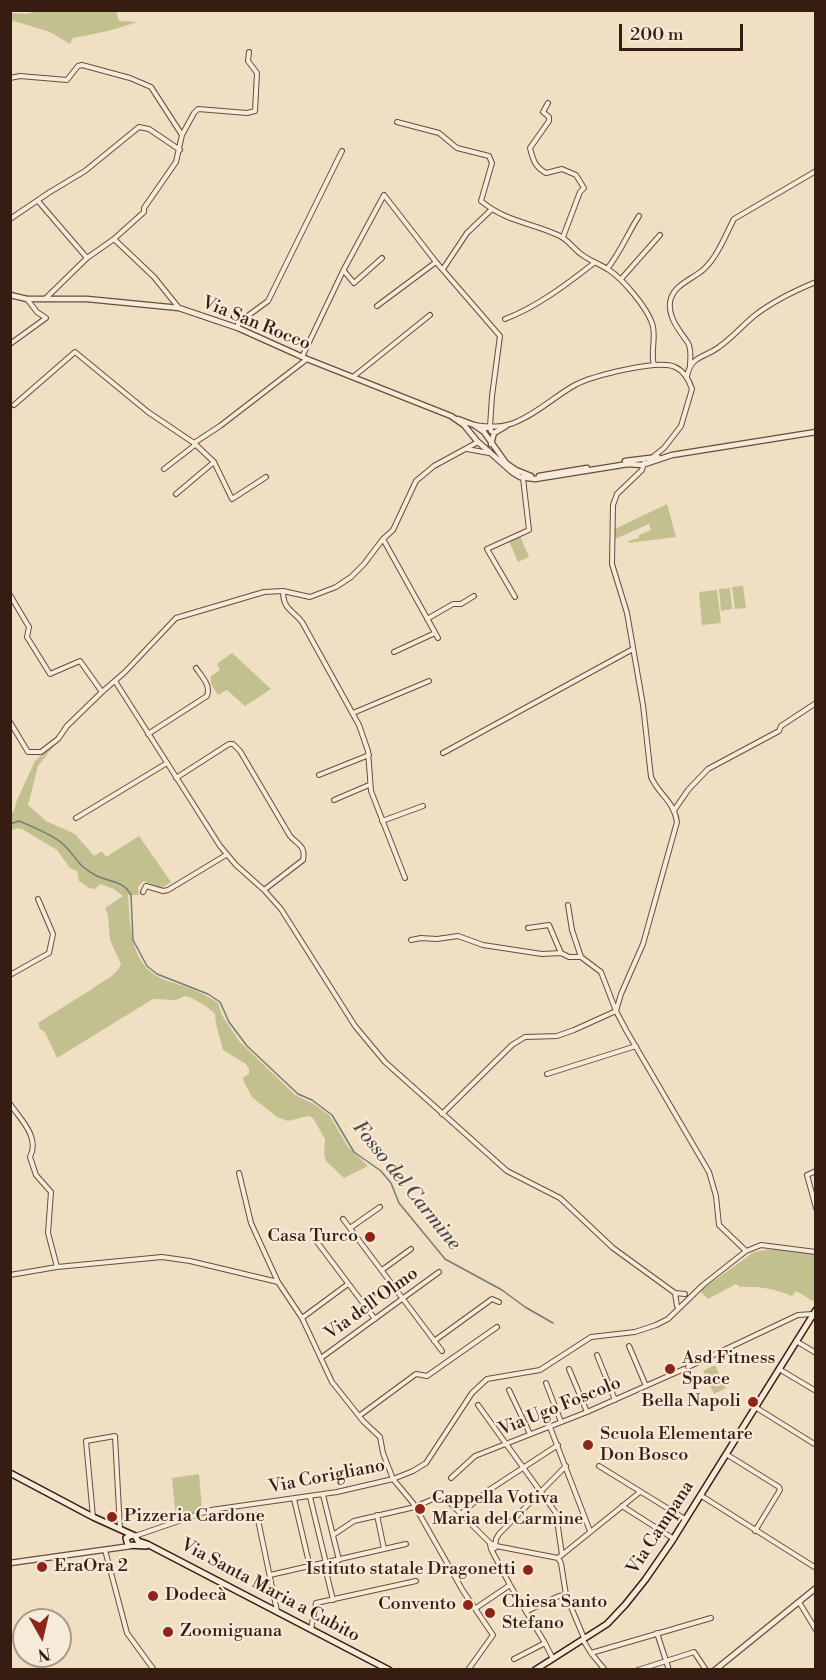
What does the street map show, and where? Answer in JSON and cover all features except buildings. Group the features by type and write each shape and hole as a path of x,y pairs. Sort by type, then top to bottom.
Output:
{"main road":[{"name":"Via Campana","path":"535,1670 607,1624 645,1580 674,1539 814,1312"},
{"path":"10,1473 120,1530 135,1541"},
{"path":"120,1530 127,1544 135,1541"},
{"path":"126,1539 156,1549"},
{"name":"Via Santa Maria a Cubito","path":"135,1541 147,1544 388,1670"}],"street":[{"path":"44,300 87,258 114,239 144,212 144,208 176,162 182,135 194,113 200,109 247,113 255,111 257,73 248,61 249,52"},
{"path":"10,78 20,76 67,80 78,66 82,65 130,78 150,87 182,135"},
{"path":"548,103 543,112 549,117 549,121 530,148 535,165 546,173 562,169 576,175 584,188 580,192 563,237"},
{"path":"397,122 439,133 457,148 490,158 492,163 481,201 491,210 521,224 563,237 581,254 621,279 629,287 652,323 654,334 651,350 654,364"},
{"path":"10,219 85,171 139,127 149,129 180,150"},
{"path":"238,328 238,323 268,301 342,151"},
{"path":"687,378 690,366 689,346 677,330 671,311 670,301 675,291 704,269 714,257 734,219 816,171"},
{"path":"10,722 28,752 41,752 58,739 67,726 125,672 176,618 264,592 284,591 310,597 336,587 351,577 364,564 382,539 393,530 416,481 434,466 477,440 484,441 491,429 492,396 500,336 436,262 384,195 343,271 304,358 164,469"},
{"path":"38,201 87,258"},
{"path":"443,269 467,233 491,210"},
{"path":"607,269 639,216"},
{"path":"621,279 660,235"},
{"path":"114,239 154,277 179,308"},
{"path":"343,271 354,283 382,258"},
{"path":"377,306 436,262"},
{"path":"505,319 536,304 594,263"},
{"path":"690,366 695,359 719,347 777,299 816,282"},
{"name":"Via San Rocco","path":"10,295 27,299 87,299 179,308 238,328 304,358 451,416 464,424 477,440 512,472 524,477"},
{"path":"10,344 46,318 37,312 27,299"},
{"path":"353,378 430,315"},
{"path":"14,405 75,352 148,412 195,444 214,462 232,499 266,477"},
{"path":"491,444 494,433 533,412 575,385 654,364 675,367 687,378 692,389 685,419 666,445 653,457"},
{"path":"451,416 491,429"},
{"path":"474,425 506,463 516,470 533,476 640,462 653,457 816,432"},
{"path":"477,440 476,433 480,431 506,426"},
{"path":"467,448 492,453"},
{"path":"515,597 487,549 529,530 524,477 548,478 672,455"},
{"path":"176,494 214,462"},
{"path":"637,475 640,462"},
{"path":"442,1114 518,1041 525,1037 557,1036 616,1011 650,921 678,822 675,809 651,777 643,705 627,613 612,564 613,505 617,494 642,471 640,462"},
{"path":"382,539 438,639"},
{"path":"284,591 287,607 302,622 353,713 366,743 369,755 369,785 405,878"},
{"path":"10,595 29,627 27,637 50,674 80,661 102,692"},
{"path":"427,619 453,604 460,604 474,596"},
{"path":"394,652 435,633"},
{"path":"443,753 633,649"},
{"path":"148,734 207,696 209,692 207,683 196,668"},
{"path":"115,681 226,855 281,909 364,1037 385,1062 507,1171 567,1203 613,1248 675,1293 685,1294"},
{"path":"353,713 429,681"},
{"path":"675,809 688,790 708,769 779,731 781,726 816,703"},
{"path":"176,778 229,744 233,744 240,751 290,836 300,843 304,855 300,864 264,890"},
{"path":"319,775 369,755"},
{"path":"76,818 167,763"},
{"path":"334,800 369,785"},
{"path":"382,821 423,806"},
{"path":"143,892 146,886 163,891 168,890 226,855"},
{"path":"10,975 49,953 53,934 38,899"},
{"path":"568,905 581,957 601,972 616,1011 709,1172 716,1197 718,1225 746,1251"},
{"path":"528,928 549,926 561,953"},
{"path":"411,940 458,936 470,942 509,950 542,954 561,953 569,957 581,957"},
{"path":"547,1074 636,1046"},
{"path":"10,1104 33,1140 34,1150 30,1157 34,1170 51,1192 48,1233 57,1267"},
{"path":"816,1171 807,1175 816,1208"},
{"path":"238,1173 251,1223 278,1282 302,1318 332,1383 380,1437 383,1453 393,1479 416,1507 463,1591 493,1635 468,1670"},
{"path":"350,1228 380,1207"},
{"path":"343,1219 442,1351"},
{"path":"317,1242 375,1319"},
{"name":"Via Corigliano","path":"154,1530 211,1510 323,1495 393,1479 426,1463 472,1393 487,1379 540,1370 591,1337 635,1332 656,1325 668,1318 703,1285 746,1251 761,1245 816,1252"},
{"path":"382,1270 411,1249"},
{"path":"10,1275 57,1267 162,1257 190,1261 278,1282"},
{"name":"Via dell'Olmo","path":"321,1358 439,1272"},
{"path":"302,1318 348,1284"},
{"path":"675,1293 677,1306"},
{"path":"434,1341 492,1299 499,1302"},
{"name":"Via Ugo Foscolo","path":"451,1478 475,1456 615,1400 798,1315 814,1312"},
{"path":"359,1416 416,1374 427,1376 498,1327"},
{"path":"796,1341 816,1353"},
{"path":"629,1346 646,1386"},
{"path":"597,1355 615,1400"},
{"path":"778,1368 816,1390"},
{"path":"569,1369 587,1412"},
{"path":"546,1383 561,1422"},
{"path":"509,1390 530,1434"},
{"path":"478,1405 556,1513 566,1595 584,1640 605,1670"},
{"path":"755,1407 816,1445"},
{"path":"550,1427 590,1531"},
{"path":"93,1517 86,1441 115,1436 120,1530"},
{"path":"462,1513 486,1492 558,1445"},
{"path":"725,1454 779,1487 780,1490 755,1531"},
{"path":"493,1545 499,1534 566,1466"},
{"path":"599,1466 685,1519"},
{"path":"493,1545 560,1556 640,1492"},
{"path":"333,1535 354,1521 416,1507 441,1494 493,1545 510,1585 553,1659"},
{"path":"323,1495 339,1560"},
{"path":"700,1495 816,1568"},
{"path":"310,1497 333,1599"},
{"path":"294,1499 310,1567"},
{"path":"622,1506 674,1539"},
{"path":"257,1515 277,1611"},
{"path":"377,1515 384,1549"},
{"path":"105,1550 135,1541 154,1530"},
{"path":"135,1541 154,1530"},
{"path":"145,1536 147,1544"},
{"path":"10,1563 105,1550 120,1546 126,1539"},
{"path":"270,1575 406,1544"},
{"path":"105,1550 127,1633 154,1670"},
{"path":"311,1629 316,1603 416,1581"},
{"path":"476,1608 510,1585"},
{"path":"715,1670 816,1588"},
{"path":"527,1611 558,1596 566,1595"},
{"path":"799,1602 816,1630"},
{"path":"591,1653 711,1618"},
{"path":"657,1634 669,1670"},
{"path":"514,1659 545,1643"},
{"path":"638,1670 694,1652 706,1670"}],"shaded area":[{"path":"116,11 119,21 137,22 113,30 73,38 70,44 50,32 11,20 11,13"},
{"path":"667,504 676,537 629,543 628,541 639,538 639,535 651,530 649,524 615,539 615,529"},
{"path":"520,536 529,557 518,562 509,541"},
{"path":"743,586 746,608 735,609 732,587"},
{"path":"730,588 732,609 721,611 719,589"},
{"path":"717,590 721,623 702,625 699,592"},
{"path":"232,653 271,689 245,706 227,690 218,695 211,684 211,676 220,670 217,664"},
{"path":"54,746 38,766 28,805 46,821 75,834 94,856 102,851 106,857 139,836 171,882 162,888 143,881 138,887 139,895 128,895 135,947 147,968 157,976 202,993 218,1003 222,1015 239,1041 295,1095 314,1104 330,1116 348,1147 368,1166 344,1178 326,1161 325,1139 313,1118 308,1116 288,1121 277,1117 252,1097 243,1077 249,1074 249,1069 246,1064 223,1050 215,1014 189,997 185,996 176,1000 153,999 57,1058 45,1032 40,1029 38,1023 108,978 118,969 121,964 110,940 105,908 123,896 114,889 100,884 95,889 89,888 79,881 77,871 70,868 57,850 22,829 12,830 11,835 11,813 14,811 35,761"},
{"path":"772,1249 815,1254 815,1298 813,1301 796,1291 792,1296 766,1288 740,1287 736,1284 708,1299 700,1291 754,1252"},
{"path":"715,1365 726,1388 714,1394 703,1371"},
{"path":"199,1474 202,1509 176,1521 172,1478"}],"waterway":[{"name":"Fosso del Carmine","path":"10,824 19,821 50,835 61,842 89,872 115,882 128,890 131,895 133,940 147,966 157,974 208,994 220,1002 229,1022 247,1046 298,1094 312,1100 332,1115 354,1152 381,1171 391,1183 399,1203 445,1259 502,1290 553,1323"}],"place":[{"name":"Casa Turco","path":"370,1237"},
{"name":"Asd Fitness Space","path":"670,1369"},
{"name":"Bella Napoli","path":"753,1402"},
{"name":"Scuola Elementare Don Bosco","path":"588,1445"},
{"name":"Cappella Votiva Maria del Carmine","path":"420,1509"},
{"name":"Pizzeria Cardone","path":"112,1517"},
{"name":"EraOra 2","path":"42,1567"},
{"name":"Istituto statale Dragonetti","path":"528,1570"},
{"name":"Dodecà","path":"153,1596"},
{"name":"Convento","path":"468,1605"},
{"name":"Chiesa Santo Stefano","path":"490,1613"},
{"name":"Zoomiguana","path":"168,1632"}]}
